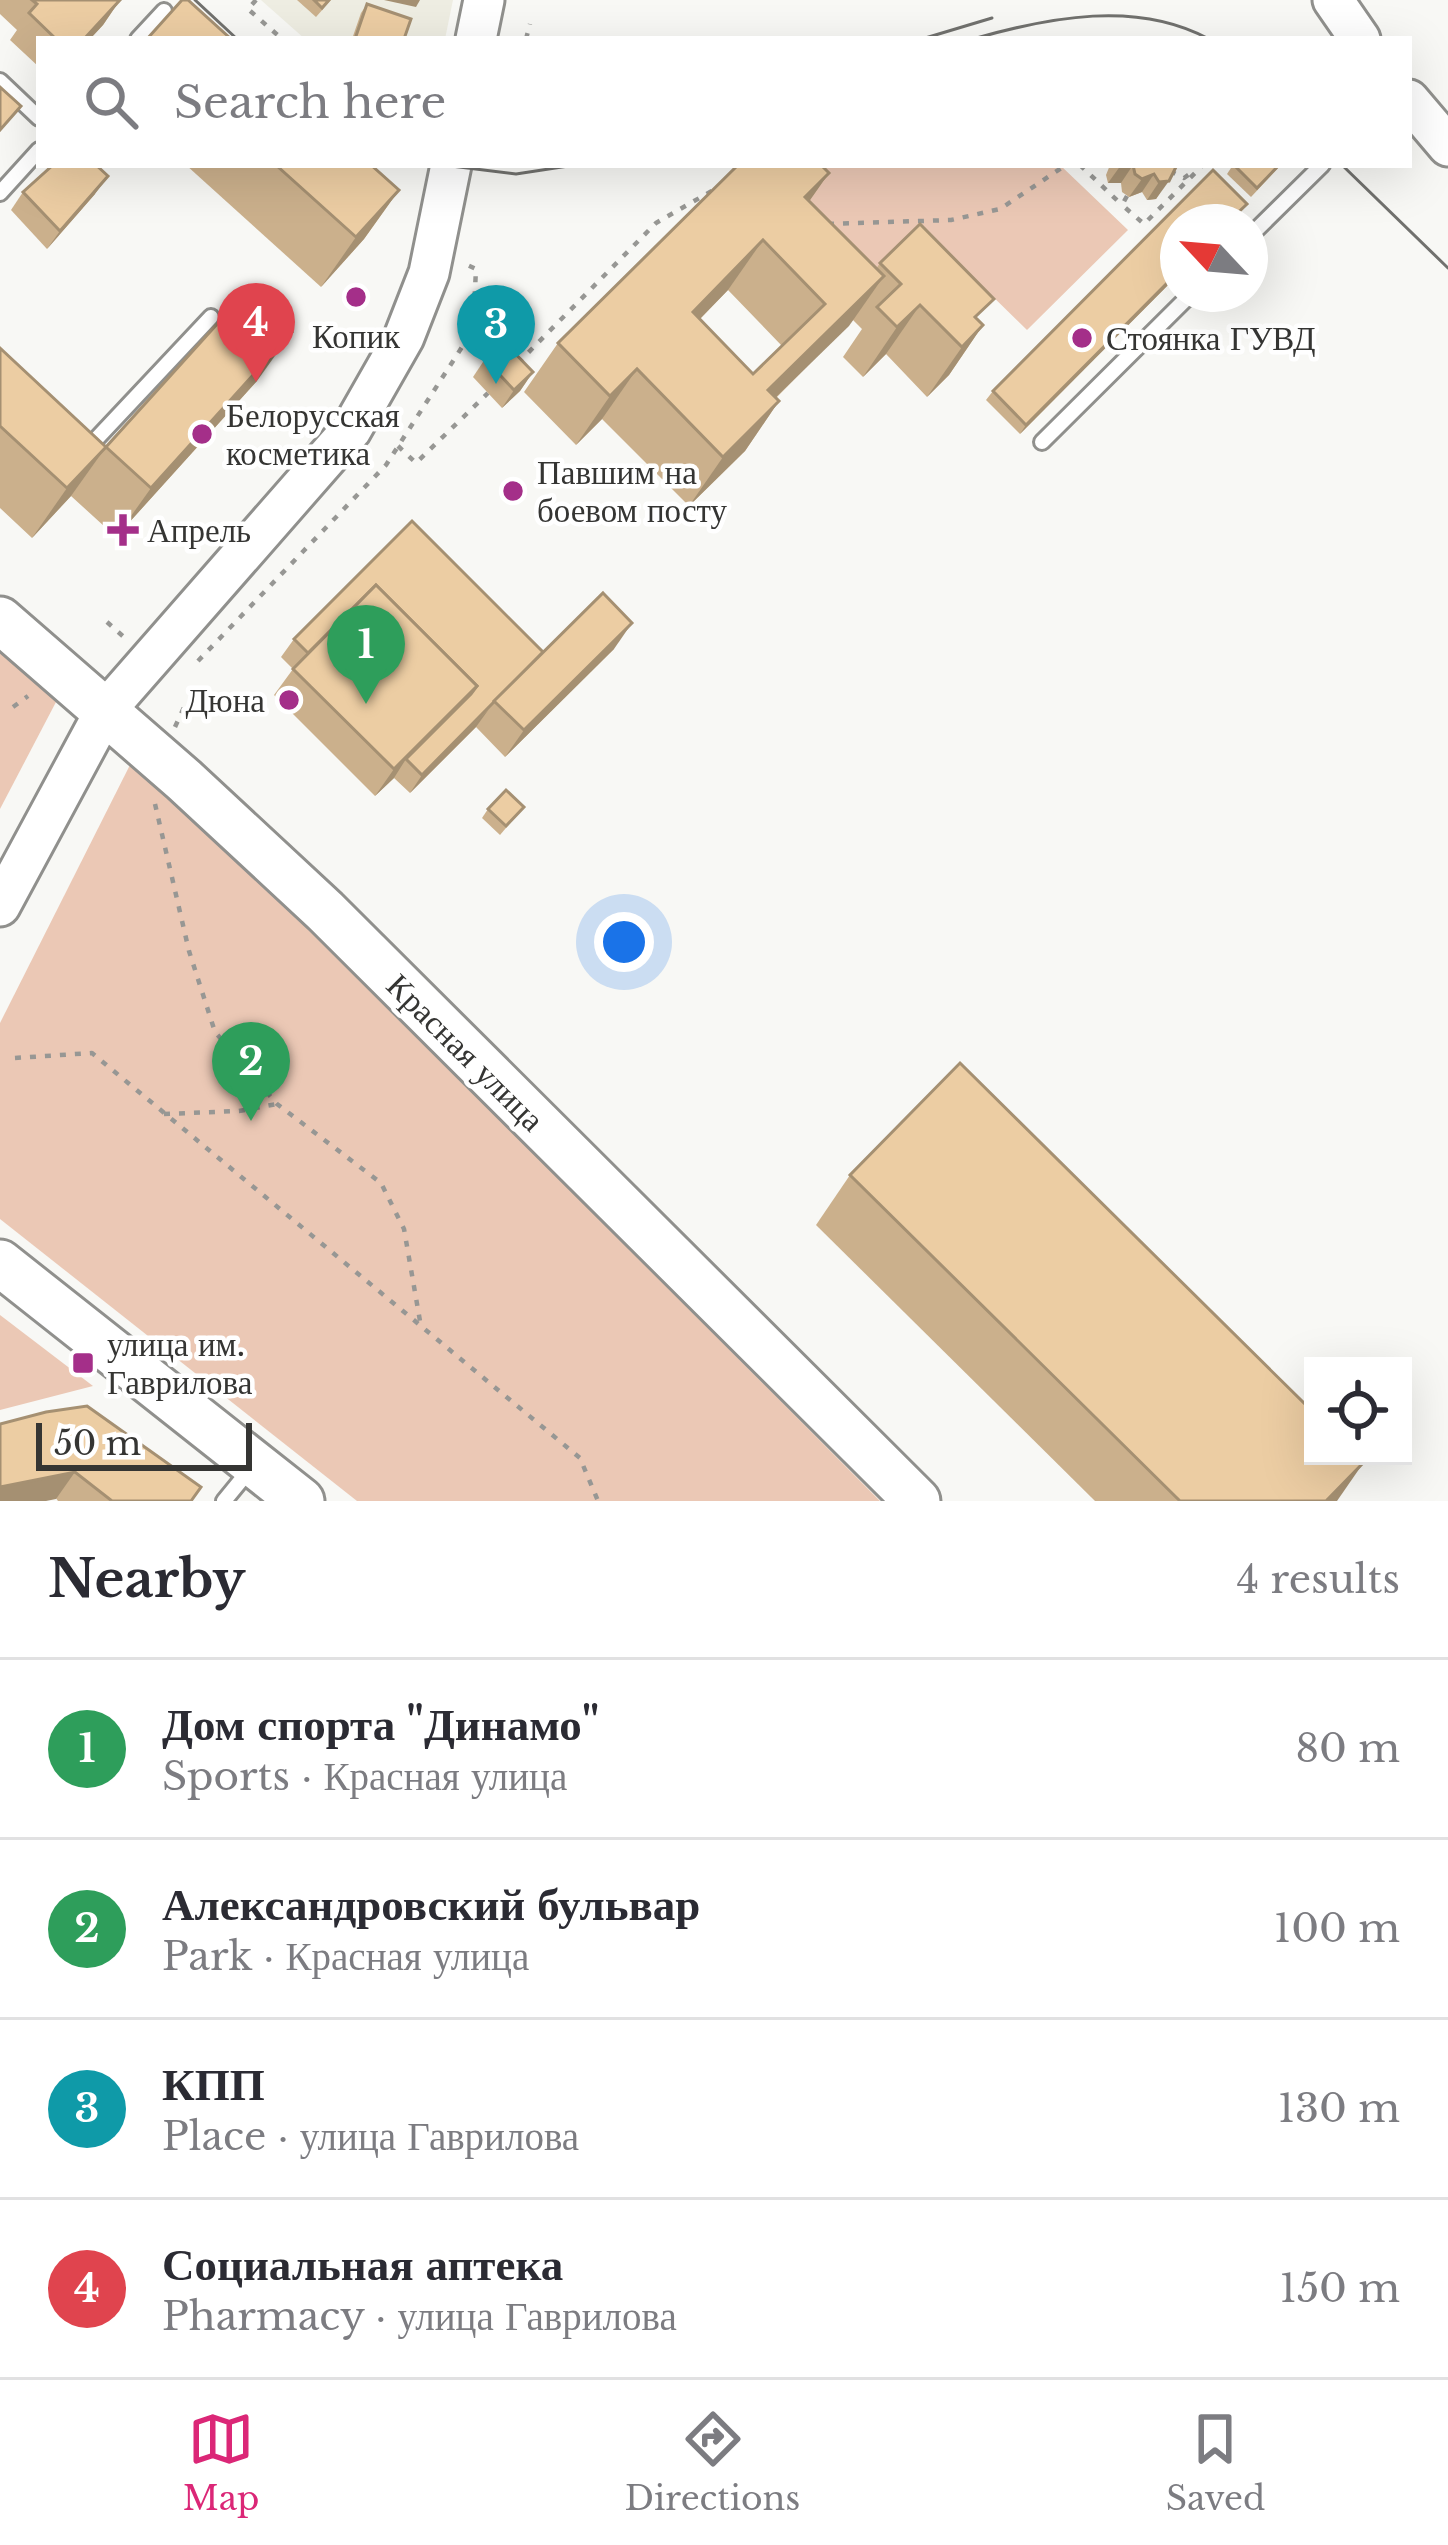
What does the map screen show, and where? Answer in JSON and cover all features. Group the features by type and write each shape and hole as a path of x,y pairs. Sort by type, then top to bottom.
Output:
{"main road":[{"name":"Красная улица","path":"0,620 325,911 917,1501"},
{"path":"0,1263 301,1501"}],"street":[{"path":"477,36 484,0"},
{"path":"1333,0 1358,36"},
{"path":"1412,104 1448,146"},
{"path":"0,906 105,712 351,430 404,337 421,294 437,249 450,168"}],"lane":[{"path":"142,36 164,10"},
{"path":"0,81 36,115"},
{"path":"0,193 36,153"},
{"path":"1268,218 1319,168"},
{"path":"1042,442 1173,312"},
{"path":"73,437 88,452 212,317"},
{"path":"224,1501 254,1464"}],"path":[{"path":"256,0 248,9 279,36"},
{"path":"527,36 530,24"},
{"path":"810,225 968,217 1000,209 1062,168"},
{"path":"1083,168 1144,224 1199,168"},
{"path":"1170,171 1184,178 1198,168"},
{"path":"506,375 656,223 732,180"},
{"path":"1122,205 1127,196"},
{"path":"398,446 416,464 488,393"},
{"path":"13,706 32,694"},
{"path":"154,796 189,951 215,1032 278,1104 381,1183 404,1229 420,1324"},
{"path":"15,1058 92,1053 580,1458 598,1501"},
{"path":"163,1114 278,1104"}],"shaded area":[{"path":"261,0 453,0 446,36 302,36"},
{"path":"763,168 1063,168 1128,230 1027,330 980,284 941,321 885,265 874,275"},
{"path":"0,650 56,702 0,809"},
{"path":"136,753 880,1501 357,1501 0,1219 0,1023"},
{"path":"0,1315 93,1386 0,1410"}],"building":[{"path":"32,0 120,0 87,36 53,36 29,13 37,4"},
{"path":"182,0 188,0 228,36 150,36"},
{"path":"367,4 411,19 405,36 356,36"},
{"path":"0,87 21,106 0,130"},
{"path":"50,168 99,168 108,176 60,231 23,192"},
{"path":"279,168 374,168 399,190 356,237"},
{"path":"735,168 824,168 829,173 805,197 884,276 768,390 779,401 723,457 637,369 610,396 558,343","holes":["763,240 825,304 753,374 693,312"]},
{"path":"1134,168 1176,168 1169,181 1159,182 1154,174 1142,179"},
{"path":"1237,168 1276,168 1257,188"},
{"name":"Стоянка ГУВД","path":"1213,170 1247,204 1179,204"},
{"name":"Стоянка ГУВД","path":"1160,223 1160,290 1026,425 993,391"},
{"path":"920,224 994,299 975,317 983,325 962,347 920,305 897,327 877,307 901,284 880,263"},
{"path":"247,291 292,332 151,488 106,447"},
{"path":"504,342 533,372 514,390 485,359"},
{"path":"0,348 106,447 67,488 0,426"},
{"path":"412,521 543,652 422,775 406,759 477,686 376,585 308,653 294,639"},
{"path":"376,585 477,686 394,769 293,669"},
{"path":"603,593 632,623 524,730 494,701"},
{"path":"506,790 524,807 506,826 488,809"},
{"path":"960,1063 1304,1403 1304,1465 1361,1465 1326,1501 1180,1501 850,1175"},
{"path":"87,1406 201,1487 191,1501 112,1501 75,1472 0,1487 0,1424"}],"tram line":[{"path":"195,0 234,36"},
{"path":"985,36 1093,16 1153,19 1202,36"},
{"path":"932,36 992,18"},
{"path":"467,168 516,174 555,168"},
{"path":"1345,168 1448,268"}],"place":[{"name":"Копик","path":"356,297"},
{"name":"Стоянка ГУВД","path":"1082,338"},
{"name":"Социальная аптека","path":"256,382"},
{"name":"КПП","path":"496,384"},
{"name":"Белорусская косметика","path":"202,434"},
{"name":"Павшим на боевом посту","path":"513,491"},
{"name":"Апрель","path":"123,530"},
{"name":"Дюна","path":"289,700"},
{"name":"Дом спорта \"Динамо\"","path":"366,704"},
{"name":"Александровский бульвар","path":"251,1121"},
{"name":"улица им. Гаврилова","path":"83,1363"}]}
